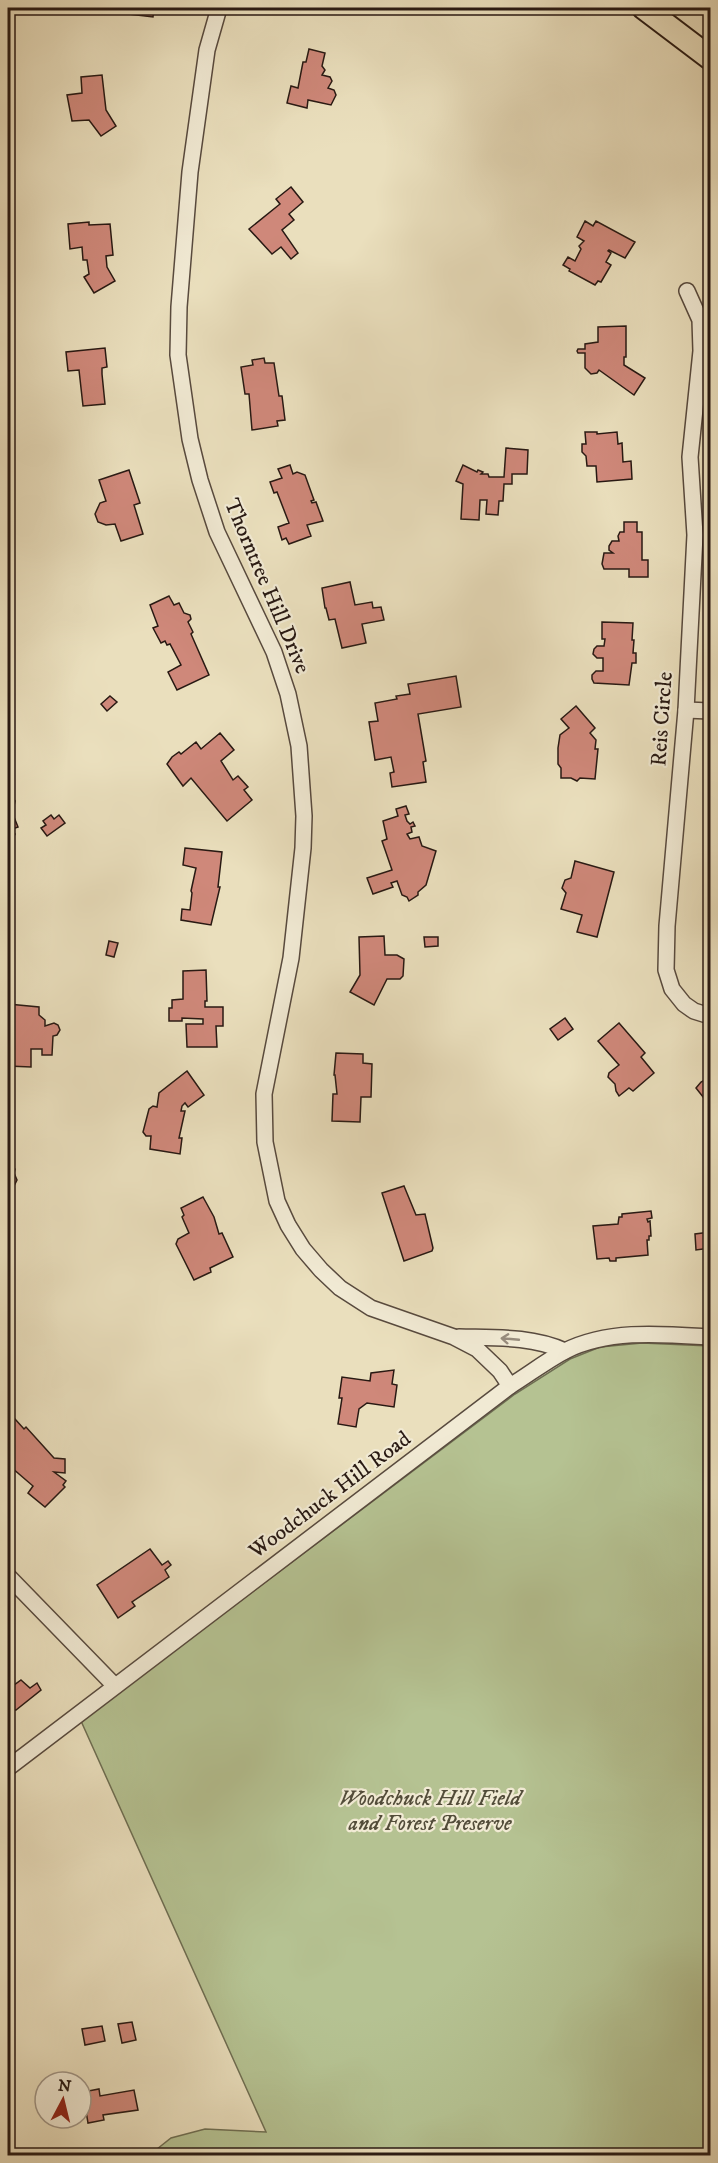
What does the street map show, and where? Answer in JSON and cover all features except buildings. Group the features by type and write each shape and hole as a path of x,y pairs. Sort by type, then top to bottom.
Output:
{"highway":[{"path":"644,8 711,58"}],"street":[{"name":"Thorntree Hill Drive","path":"219,8 207,50 190,172 179,307 178,354 190,439 200,480 217,532 274,652 288,694 299,746 304,816 303,848 291,958 264,1094 265,1142 282,1213 303,1250 321,1270 370,1308 454,1337 483,1353 510,1386"},
{"name":"Reis Circle","path":"687,291 700,320 704,404 690,457 695,535 686,710 668,914 666,970 672,989 684,1005 711,1016"},
{"path":"686,710 711,711"},
{"name":"Woodchuck Hill Road","path":"8,1768 510,1386 565,1351 598,1338 632,1335 711,1337"},
{"name":"Thorntree Hill Drive","path":"454,1337 524,1340 546,1343 565,1351"},
{"path":"8,1576 115,1686"}],"green space":[{"name":"Woodchuck Hill Field and Forest Preserve","path":"642,1343 710,1346 710,2155 152,2155 171,2138 205,2129 266,2132 81,1721 515,1394 570,1359 600,1347"}]}
